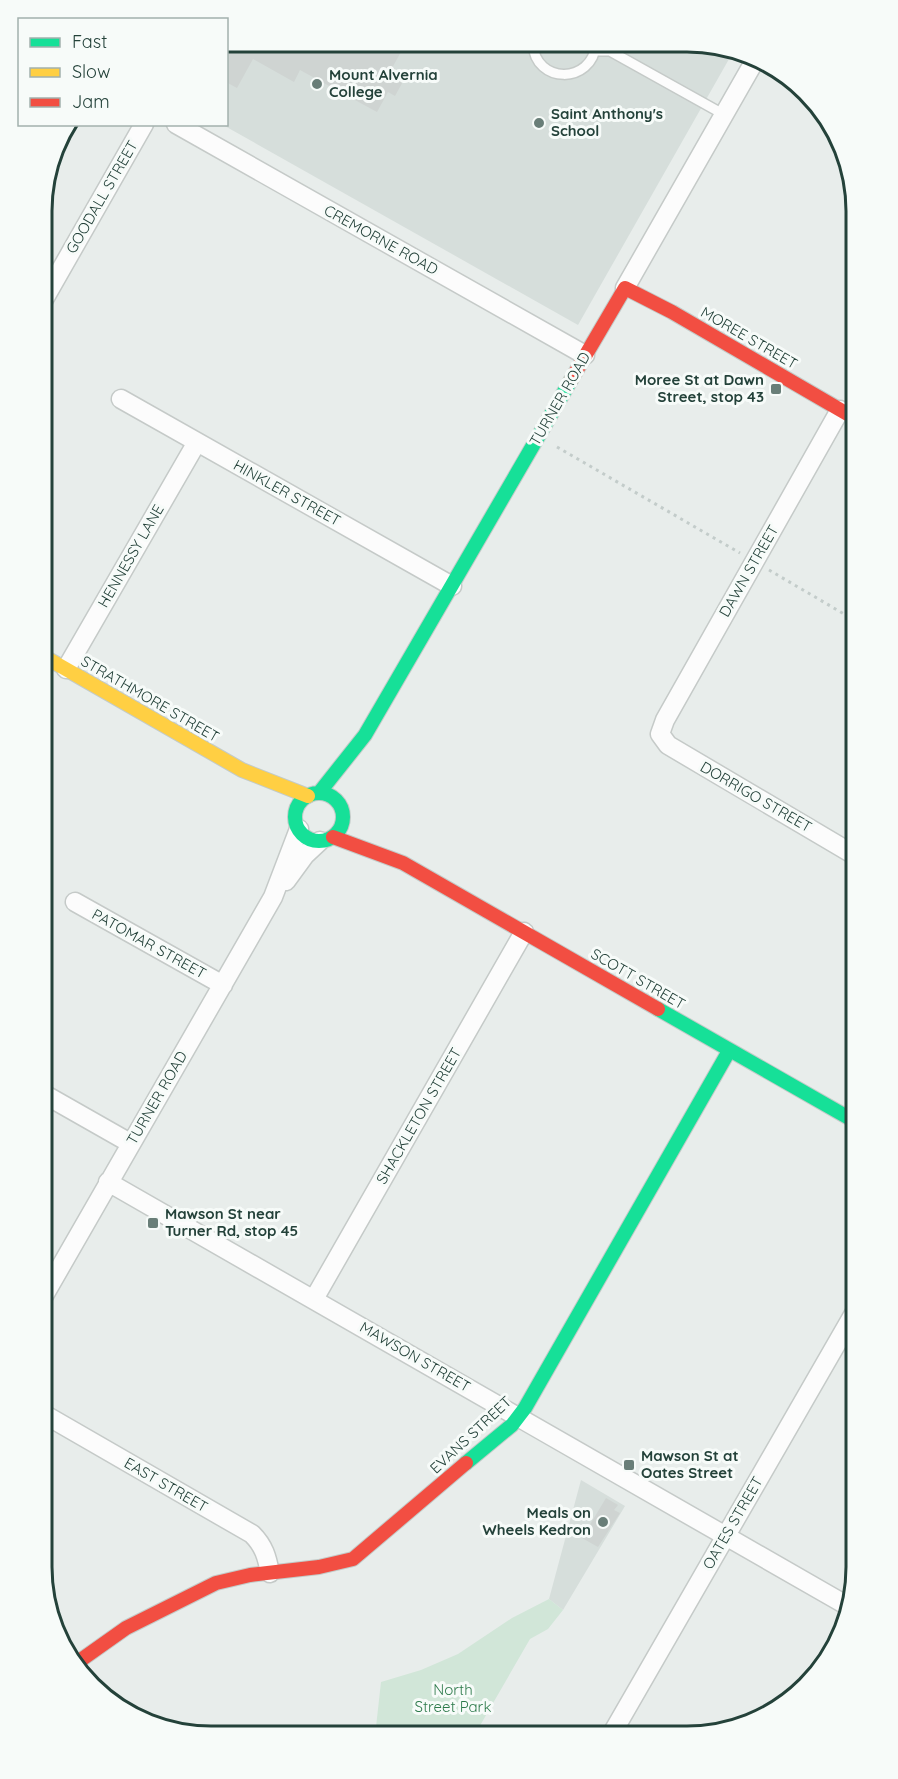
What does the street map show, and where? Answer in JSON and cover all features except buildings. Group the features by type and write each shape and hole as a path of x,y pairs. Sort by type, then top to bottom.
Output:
{"street":[{"name":"TURNER ROAD","path":"349,778 365,735 751,67"},
{"name":"GOODALL STREET","path":"53,283 143,126"},
{"name":"CREMORNE ROAD","path":"180,126 585,355"},
{"name":"MOREE STREET","path":"625,288 672,312 846,414"},
{"name":"HINKLER STREET","path":"121,399 452,586"},
{"name":"DAWN STREET","path":"660,734 665,720 754,562 846,418"},
{"name":"HENNESSY LANE","path":"66,669 197,442"},
{"name":"STRATHMORE STREET","path":"53,662 242,770 313,795"},
{"name":"DORRIGO STREET","path":"660,734 668,745 846,850"},
{"name":"TURNER ROAD","path":"273,897 297,823 297,808 313,795 365,735"},
{"name":"STRATHMORE STREET","path":"242,770 265,792 279,800 297,823"},
{"name":"TURNER ROAD","path":"53,1280 273,897 305,855 342,825 345,810 332,797 313,795"},
{"path":"297,823 308,838 327,839"},
{"name":"SCOTT STREET","path":"327,839 403,863"},
{"name":"SCOTT STREET","path":"375,839 403,863 845,1116"},
{"name":"PATOMAR STREET","path":"75,902 223,985"},
{"name":"SHACKLETON STREET","path":"315,1299 524,932"},
{"name":"EVANS STREET","path":"82,1659 126,1628 216,1582 323,1566 353,1559 519,1417 729,1051"},
{"path":"53,1099 130,1143"},
{"name":"MAWSON STREET","path":"108,1182 841,1602"},
{"name":"OATES STREET","path":"616,1726 845,1329"},
{"name":"EAST STREET","path":"53,1419 252,1534 266,1553 270,1573"}],"lane":[{"path":"535,53 543,67 552,73 563,75 574,74 584,69 594,53"},
{"path":"614,53 723,114"}],"path":[{"path":"555,446 846,615"}],"shaded area":[{"name":"Saint Anthony's School","path":"228,53 687,53 708,54 729,59 578,325 225,126 228,126"},
{"path":"581,1480 625,1506 563,1610 549,1599"}],"green space":[{"name":"North Street Park","path":"549,1599 563,1610 548,1629 530,1639 480,1726 376,1726 381,1682 421,1670 458,1654 512,1618"}],"traffic: fast":[{"path":"319,793 365,735 571,380"},
{"path":"319,793 336,800 343,817 336,834 319,841 302,834 295,817 302,800 319,793"},
{"path":"658,1009 845,1116"},
{"path":"466,1463 512,1425 525,1408 729,1051"}],"traffic: slow":[{"path":"53,662 242,770 308,796"}],"traffic: jam":[{"path":"571,380 625,288 672,312 846,413"},
{"path":"333,837 403,863 658,1009"},
{"path":"82,1659 126,1628 216,1583 250,1575 319,1567 353,1559 466,1463"}],"place":[{"name":"Mount Alvernia College","path":"317,84"},
{"name":"Saint Anthony's School","path":"539,123"},
{"name":"Moree St at Dawn Street, stop 43","path":"776,389"},
{"name":"Mawson St near Turner Rd, stop 45","path":"153,1223"},
{"name":"Mawson St at Oates Street","path":"629,1465"},
{"name":"Meals on Wheels Kedron","path":"603,1522"}]}
